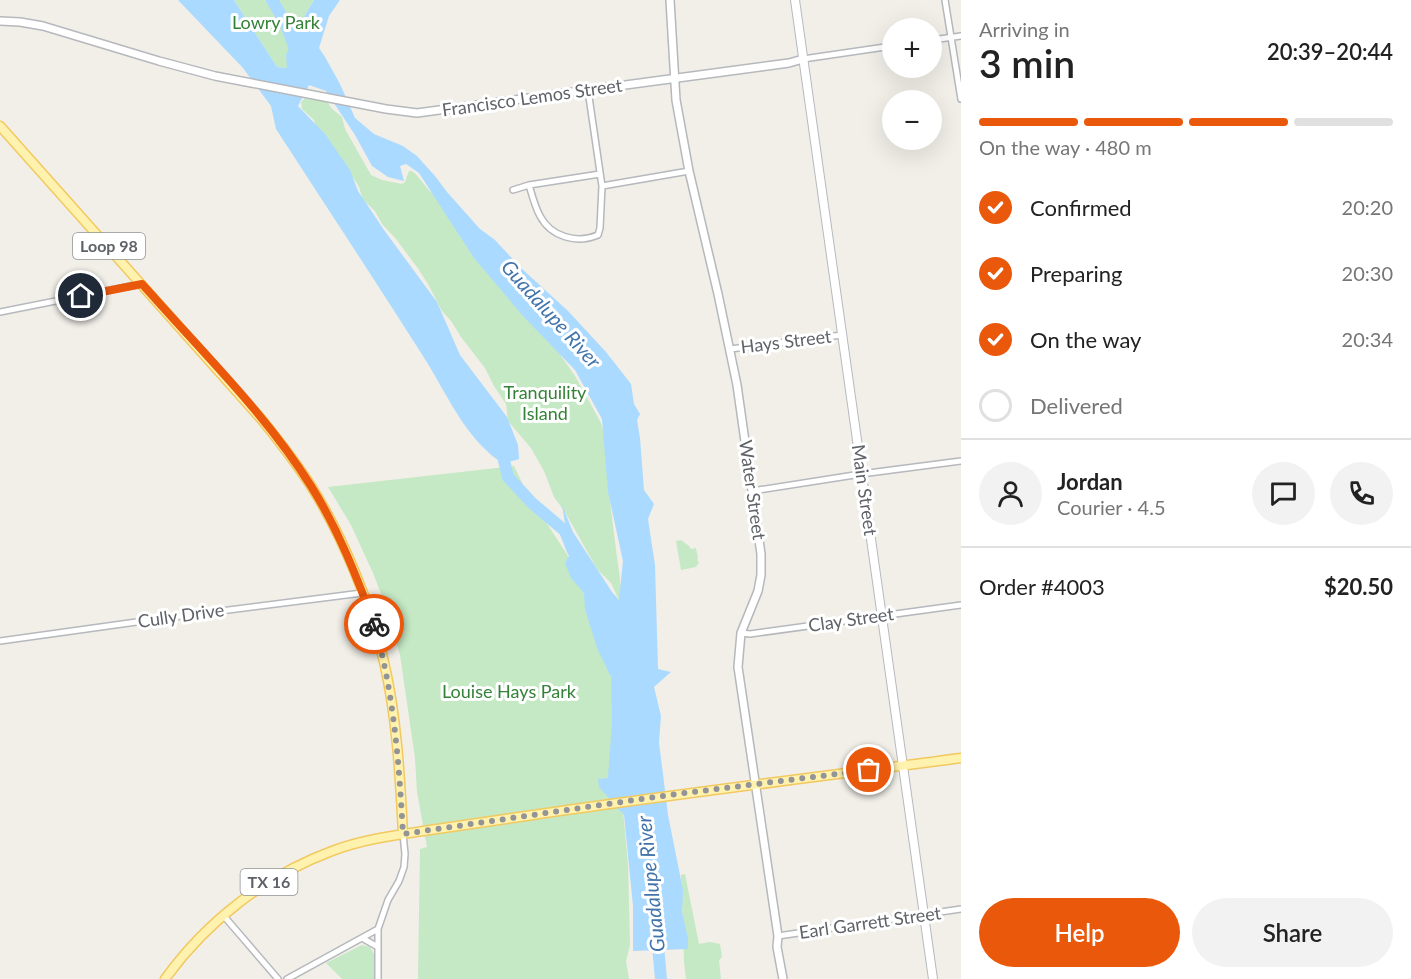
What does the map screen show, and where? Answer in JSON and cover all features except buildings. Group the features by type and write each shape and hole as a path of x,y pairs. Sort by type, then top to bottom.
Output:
{"main road":[{"name":"Main Street","path":"795,0 933,979"},
{"name":"Loop 98","path":"0,126 249,405 286,450 312,487 342,543 382,652 392,704 403,834"},
{"name":"TX 16","path":"165,979 196,940 223,915 254,892 310,861 350,846 403,834 669,795 961,758"}],"street":[{"name":"Water Street","path":"670,0 676,100 689,171 739,395 761,554 758,591 741,633 738,667 783,979"},
{"path":"945,0 961,99"},
{"name":"Francisco Lemos Street","path":"0,21 43,26 174,66 231,79 417,113 789,63 882,47"},
{"path":"942,38 961,36"},
{"path":"529,185 539,214 546,225 562,237 575,240 598,235 602,186 588,90"},
{"path":"602,186 689,171"},
{"path":"513,190 529,185 600,174"},
{"path":"0,312 142,284"},
{"name":"Hays Street","path":"730,349 842,335"},
{"path":"752,491 961,461"},
{"name":"Cully Drive","path":"0,641 362,593"},
{"name":"Clay Street","path":"741,633 750,634 961,605"},
{"path":"378,979 378,929 388,900 404,867 403,834"},
{"name":"Earl Garrett Street","path":"778,936 961,909"},
{"path":"223,915 278,979"},
{"path":"287,979 378,929"},
{"path":"362,938 378,947"}],"green space":[{"name":"Lowry Park","path":"234,0 314,0 301,22 288,68 277,67"},
{"name":"Tranquility Island","path":"307,96 326,99 331,108 342,117 345,129 371,175 402,184 409,171 415,174 436,197 555,347 575,376 600,421 606,441 611,509 622,597 619,600 611,583 597,569 554,497 544,471 531,448 508,421 506,404 485,368 442,311 417,267 382,224 375,211 363,200 359,187 314,120 302,109 301,102"},
{"name":"Louise Hays Park","path":"514,466 527,493 596,599 611,677 628,865 630,945 626,961 629,979 418,979 420,849 427,847 417,792 415,758 400,655 373,573 351,525 328,487"},
{"path":"681,540 691,549 696,548 699,562 696,567 681,570 676,541"},
{"path":"685,874 699,944 710,942 720,944 721,979 686,979 681,875"},
{"path":"362,945 370,947 374,954 374,979 342,979 326,963"}],"water":[{"path":"178,0 234,0 277,67 287,68 286,55 314,0 340,0 329,16 319,48 340,84 355,118 374,134 403,146 417,156 480,229 495,240 521,268 568,311 606,352 631,384 634,404 640,414 637,420 644,490 654,504 648,519 655,565 658,669 671,672 654,687 661,716 659,742 668,815 683,890 682,912 688,949 633,951 633,906 624,815 599,787 598,779 608,778 612,723 611,677 597,648 585,609 584,593 571,578 565,563 570,554 562,505 573,532 619,600 623,561 608,492 602,419 575,370 523,316 474,258 419,173 406,164 400,166 404,181 388,177 372,166 326,91 309,85 298,106 325,134 350,170 358,191 384,230 437,302 460,355 507,417 518,445 519,459 502,461 487,451 460,418 405,328 276,129 271,106 243,68"}],"waterway":[{"name":"Guadalupe River","path":"272,0 287,27 297,56"},
{"name":"Guadalupe River","path":"501,448 508,477 532,503 565,531 573,551"},
{"name":"Guadalupe River","path":"657,935 661,979"}],"way so far":[{"path":"374,624 392,704 403,834 669,795 869,770"}],"route":[{"path":"81,296 142,284 152,295 249,405 286,450 312,487 342,543 374,624"}]}
